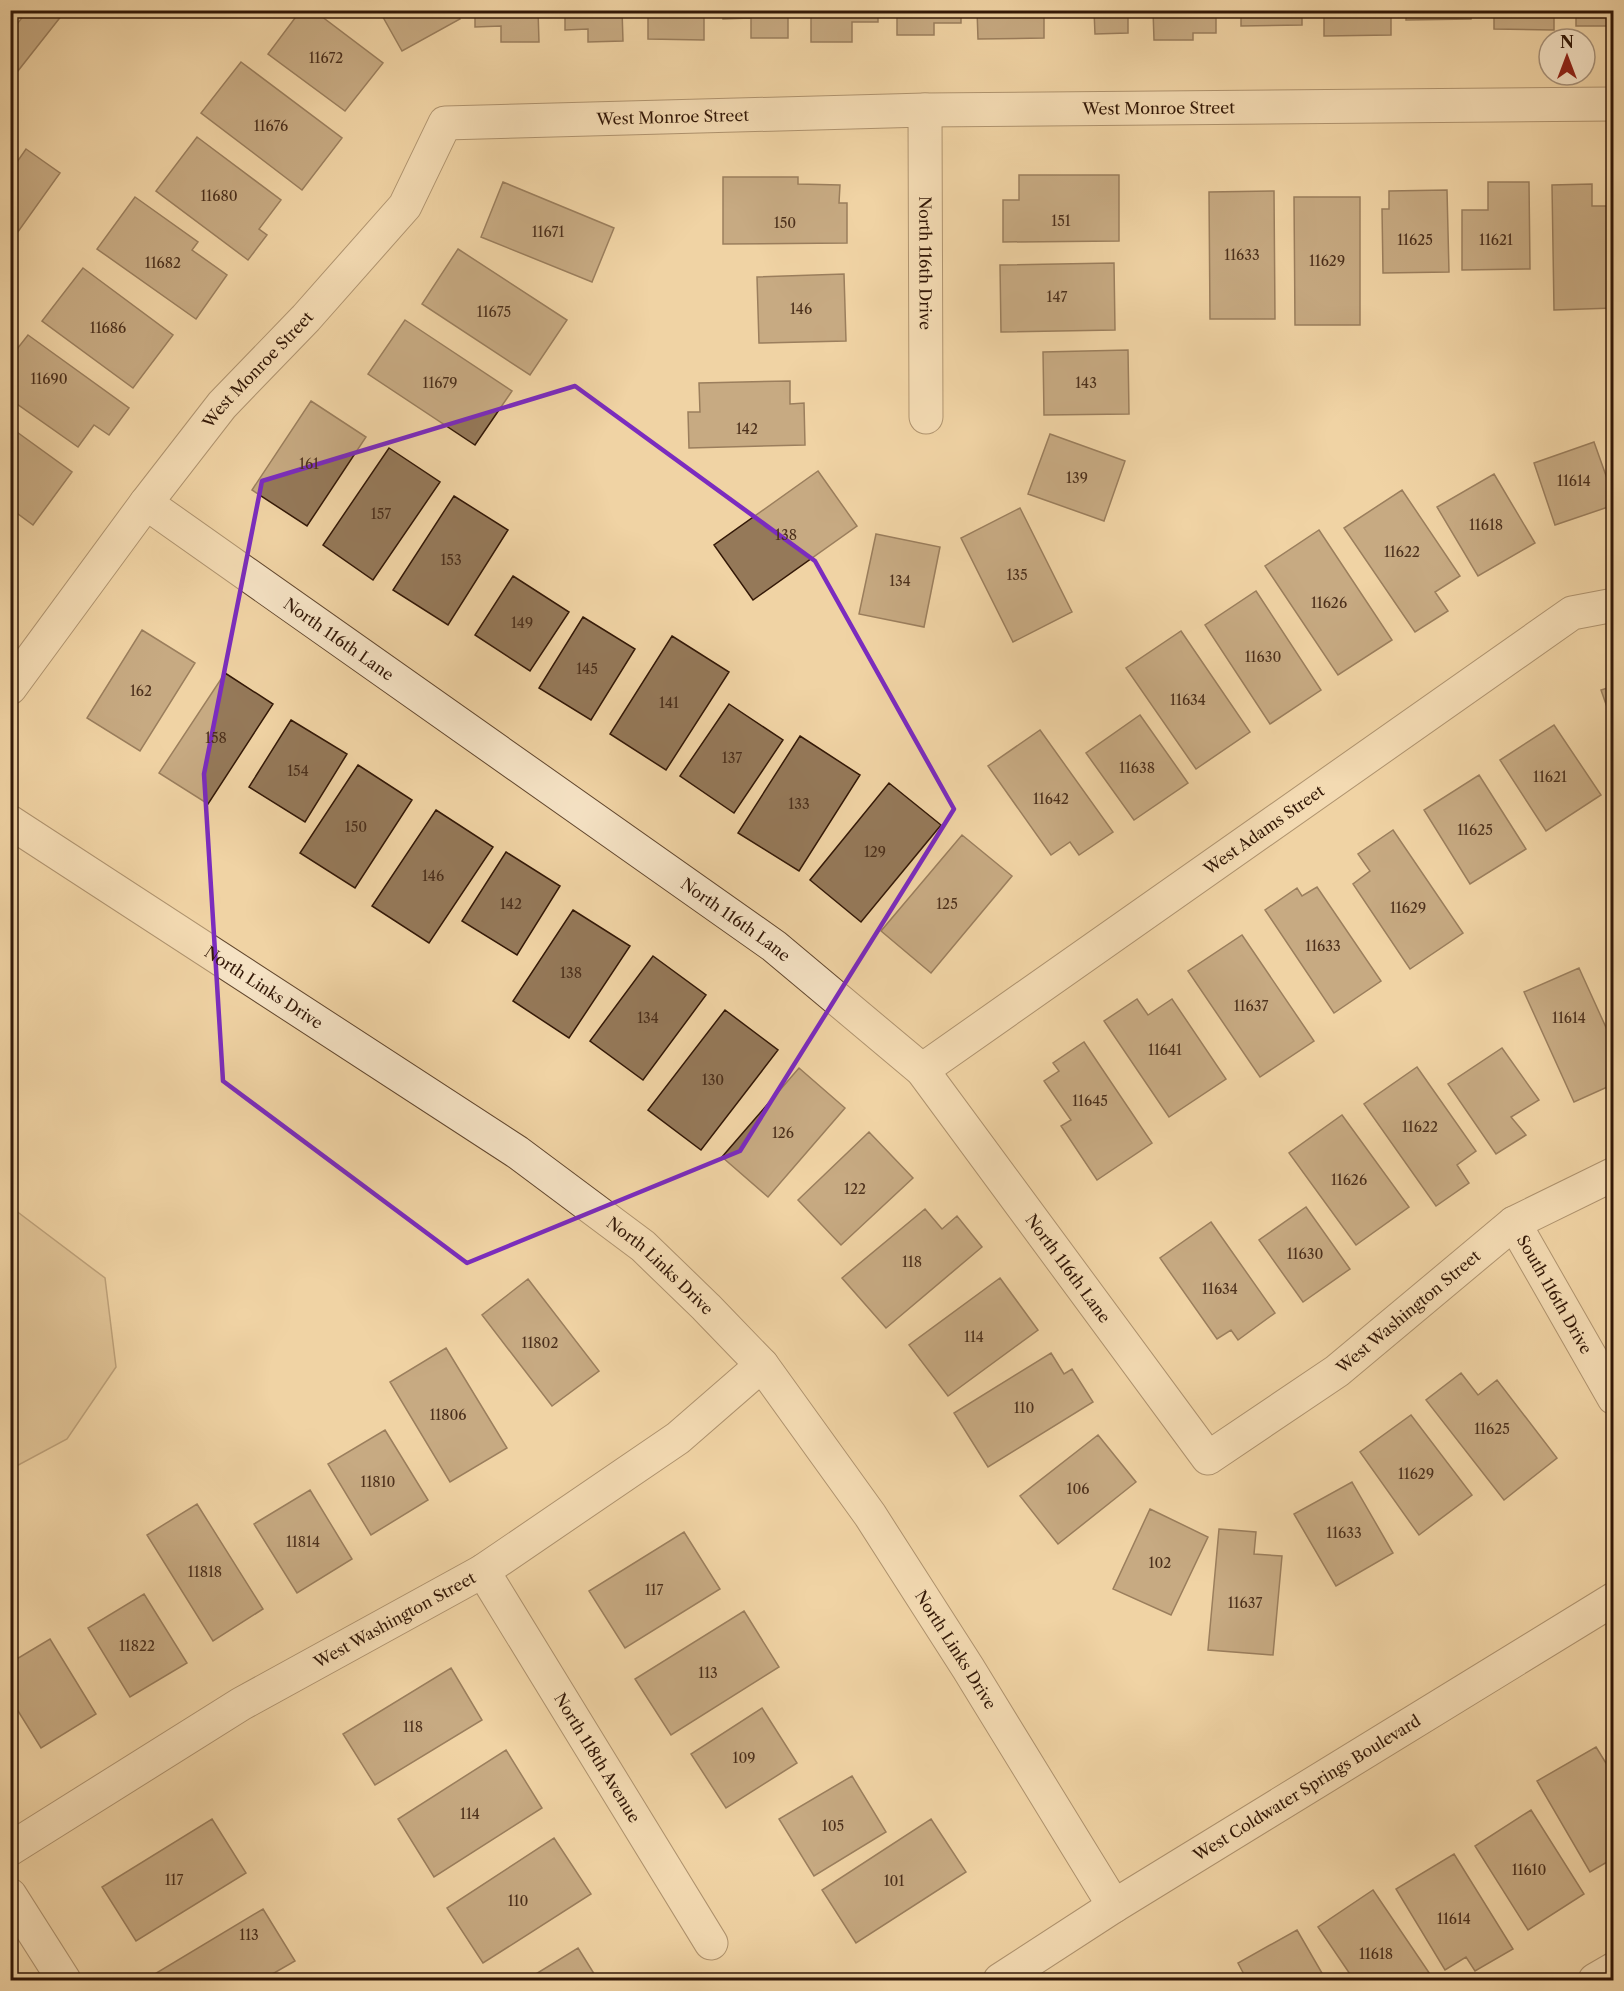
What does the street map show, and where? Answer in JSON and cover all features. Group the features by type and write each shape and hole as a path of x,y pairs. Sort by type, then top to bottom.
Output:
{"street":[{"name":"West Monroe Street","path":"10,688 146,503 222,405 306,318 405,206 445,123 925,110 1614,104"},
{"name":"North 116th Drive","path":"925,110 926,417"},
{"name":"North 116th Lane","path":"146,503 774,946 922,1070 1208,1458"},
{"name":"West Adams Street","path":"922,1070 1572,613 1614,605"},
{"name":"North Links Drive","path":"10,822 518,1152 643,1246 706,1307 762,1365 870,1515 968,1668 1114,1906"},
{"name":"West Washington Street","path":"1208,1458 1337,1371 1514,1223 1614,1174"},
{"name":"South 116th Drive","path":"1514,1223 1614,1398"},
{"name":"West Washington Street","path":"10,1849 241,1704 483,1571 678,1438 762,1365"},
{"name":"North 118th Avenue","path":"483,1571 711,1943"},
{"name":"West Coldwater Springs Boulevard","path":"1000,1980 1114,1906 1614,1599"},
{"path":"10,1895 64,1980"},
{"path":"1595,1980 1614,1969"}],"highlighted area":[{"path":"575,386 815,561 954,809 740,1151 467,1263 223,1081 204,774 262,481"}],"shaded area":[{"path":"11,1207 105,1278 116,1367 67,1439 11,1469"}],"building":[{"path":"28,10 66,10 10,81 10,33"},
{"path":"301,10 313,10 383,63 345,111 268,54"},
{"path":"379,10 455,10 460,19 402,51"},
{"path":"475,10 538,10 539,42 501,42 501,26 475,27"},
{"path":"565,10 622,10 623,41 588,42 588,29 565,30"},
{"path":"648,10 704,10 704,40 648,39"},
{"path":"723,10 788,10 788,38 751,38 751,18 723,19"},
{"path":"811,10 878,10 878,22 852,22 852,42 811,42"},
{"path":"897,10 961,10 961,23 934,23 934,35 897,35"},
{"path":"977,10 1044,10 1044,38 978,39"},
{"path":"1064,10 1128,10 1128,33 1095,34 1094,11"},
{"path":"1153,10 1216,10 1216,33 1193,33 1193,40 1154,40"},
{"path":"1241,10 1302,10 1302,25 1241,26"},
{"path":"1324,10 1391,10 1391,35 1324,36"},
{"path":"1406,10 1471,10 1471,19 1406,20"},
{"path":"1494,10 1554,10 1554,27 1537,27 1537,30 1494,29"},
{"path":"1576,10 1614,10 1614,26 1576,26"},
{"path":"241,62 342,138 302,190 201,113"},
{"path":"197,137 281,200 259,229 267,235 248,260 156,191"},
{"path":"26,149 60,173 10,243 10,172"},
{"path":"1019,175 1119,175 1119,241 1003,242 1003,200 1019,200"},
{"path":"723,177 798,177 798,184 840,185 839,203 847,203 847,243 723,244"},
{"path":"503,182 614,228 592,282 481,237"},
{"path":"1488,182 1529,182 1530,269 1462,270 1462,210 1488,210"},
{"path":"1592,184 1592,206 1614,206 1614,308 1554,310 1552,185"},
{"path":"1447,190 1449,272 1383,273 1382,209 1389,209 1389,191"},
{"path":"1274,191 1275,319 1210,319 1209,192"},
{"path":"135,197 198,242 192,250 227,275 196,319 97,249"},
{"path":"1294,197 1360,197 1360,325 1295,325"},
{"path":"458,249 567,320 530,375 422,304"},
{"path":"1114,263 1115,330 1001,332 1000,265"},
{"path":"83,268 173,335 133,388 42,321"},
{"path":"844,274 846,341 759,343 757,277"},
{"path":"405,320 512,391 475,445 368,374"},
{"path":"28,335 129,408 109,435 94,425 78,447 10,399 10,358"},
{"path":"1128,350 1129,414 1044,415 1043,352"},
{"path":"790,381 790,404 804,403 805,445 689,448 688,412 700,412 699,383"},
{"path":"311,401 366,437 307,526 252,490"},
{"path":"10,427 72,472 33,525 10,508"},
{"path":"1050,434 1125,461 1104,521 1028,494"},
{"path":"1594,442 1614,498 1614,505 1555,525 1534,463"},
{"path":"389,448 440,482 373,580 323,545"},
{"path":"818,471 857,526 753,600 714,545"},
{"path":"1494,474 1535,543 1478,576 1437,507"},
{"path":"1402,490 1460,576 1435,592 1448,611 1415,632 1344,528"},
{"path":"454,496 508,530 448,625 393,590"},
{"path":"1020,508 1072,612 1013,642 961,538"},
{"path":"1319,530 1392,640 1338,675 1265,566"},
{"path":"876,534 940,547 924,627 859,614"},
{"path":"513,576 569,612 530,671 475,635"},
{"path":"1256,591 1321,690 1270,724 1205,625"},
{"path":"583,617 635,649 591,720 539,688"},
{"path":"142,630 195,663 140,751 87,718"},
{"path":"1181,631 1250,732 1196,769 1126,668"},
{"path":"672,636 729,672 666,770 610,734"},
{"path":"225,673 273,704 208,804 159,773"},
{"path":"1614,686 1614,727 1601,690"},
{"path":"729,704 783,740 734,813 680,776"},
{"path":"1140,715 1188,783 1134,820 1086,753"},
{"path":"291,720 347,754 305,822 249,787"},
{"path":"1554,725 1601,795 1546,831 1500,760"},
{"path":"1040,730 1113,832 1079,855 1070,842 1051,855 988,766"},
{"path":"800,736 860,775 799,871 738,833"},
{"path":"358,765 412,800 355,888 300,853"},
{"path":"1479,775 1526,849 1470,884 1424,810"},
{"path":"889,783 941,825 861,922 810,880"},
{"path":"436,810 493,847 429,943 372,906"},
{"path":"1393,830 1463,933 1410,969 1353,884 1370,871 1358,854"},
{"path":"962,835 1012,876 931,973 881,931"},
{"path":"506,852 560,886 517,955 462,921"},
{"path":"1317,887 1381,981 1334,1013 1265,910 1297,888 1302,896"},
{"path":"573,910 630,946 569,1038 513,1001"},
{"path":"1242,935 1314,1041 1260,1077 1188,971"},
{"path":"653,956 706,995 643,1080 590,1041"},
{"path":"1579,968 1614,1045 1614,1084 1574,1102 1524,992"},
{"path":"1137,999 1148,1015 1172,999 1226,1079 1169,1117 1104,1021"},
{"path":"725,1010 778,1050 701,1150 648,1110"},
{"path":"1084,1042 1152,1143 1097,1180 1061,1126 1071,1120 1044,1081 1059,1071 1053,1063"},
{"path":"1502,1048 1539,1100 1511,1117 1526,1135 1496,1154 1448,1084"},
{"path":"1417,1067 1476,1151 1457,1165 1469,1183 1436,1206 1364,1104"},
{"path":"799,1068 845,1108 768,1197 722,1157"},
{"path":"1342,1115 1409,1207 1356,1245 1289,1153"},
{"path":"869,1132 913,1178 841,1245 798,1200"},
{"path":"1306,1207 1350,1269 1303,1302 1259,1240"},
{"path":"925,1209 942,1229 957,1216 982,1247 886,1328 842,1278"},
{"path":"1211,1222 1275,1313 1238,1340 1231,1330 1217,1339 1160,1258"},
{"path":"1000,1278 1038,1330 948,1396 909,1345"},
{"path":"528,1279 599,1371 552,1406 482,1315"},
{"path":"446,1348 507,1448 450,1482 390,1382"},
{"path":"1051,1353 1064,1374 1072,1369 1093,1402 988,1467 954,1413"},
{"path":"1461,1373 1478,1395 1497,1380 1557,1458 1504,1500 1426,1400"},
{"path":"1411,1415 1472,1495 1419,1535 1360,1452"},
{"path":"385,1430 428,1500 371,1535 328,1464"},
{"path":"1098,1435 1136,1482 1058,1544 1020,1496"},
{"path":"1352,1482 1393,1553 1336,1586 1294,1514"},
{"path":"310,1490 352,1559 297,1593 254,1524"},
{"path":"197,1504 263,1609 213,1641 147,1535"},
{"path":"1150,1509 1208,1537 1171,1615 1113,1589"},
{"path":"1219,1529 1256,1532 1254,1554 1282,1556 1273,1655 1208,1650"},
{"path":"684,1532 720,1589 625,1648 589,1591"},
{"path":"144,1594 187,1663 130,1697 88,1628"},
{"path":"744,1611 779,1667 671,1735 635,1679"},
{"path":"50,1639 96,1714 41,1748 10,1698 10,1663"},
{"path":"451,1668 482,1720 375,1785 343,1734"},
{"path":"762,1708 797,1763 726,1808 691,1754"},
{"path":"1596,1747 1614,1776 1614,1858 1590,1872 1537,1781"},
{"path":"506,1750 542,1808 434,1877 398,1819"},
{"path":"852,1776 886,1832 814,1876 779,1819"},
{"path":"1531,1810 1584,1894 1528,1930 1475,1846"},
{"path":"212,1819 246,1873 136,1941 102,1887"},
{"path":"931,1819 966,1872 856,1943 822,1890"},
{"path":"554,1838 591,1894 483,1963 447,1908"},
{"path":"1454,1854 1513,1949 1475,1971 1466,1957 1445,1970 1396,1889"},
{"path":"1373,1890 1434,1980 1354,1980 1318,1927"},
{"path":"263,1909 295,1961 262,1980 149,1980 148,1978"},
{"path":"1297,1930 1326,1980 1247,1980 1238,1963"},
{"path":"578,1948 598,1980 526,1980"}]}
